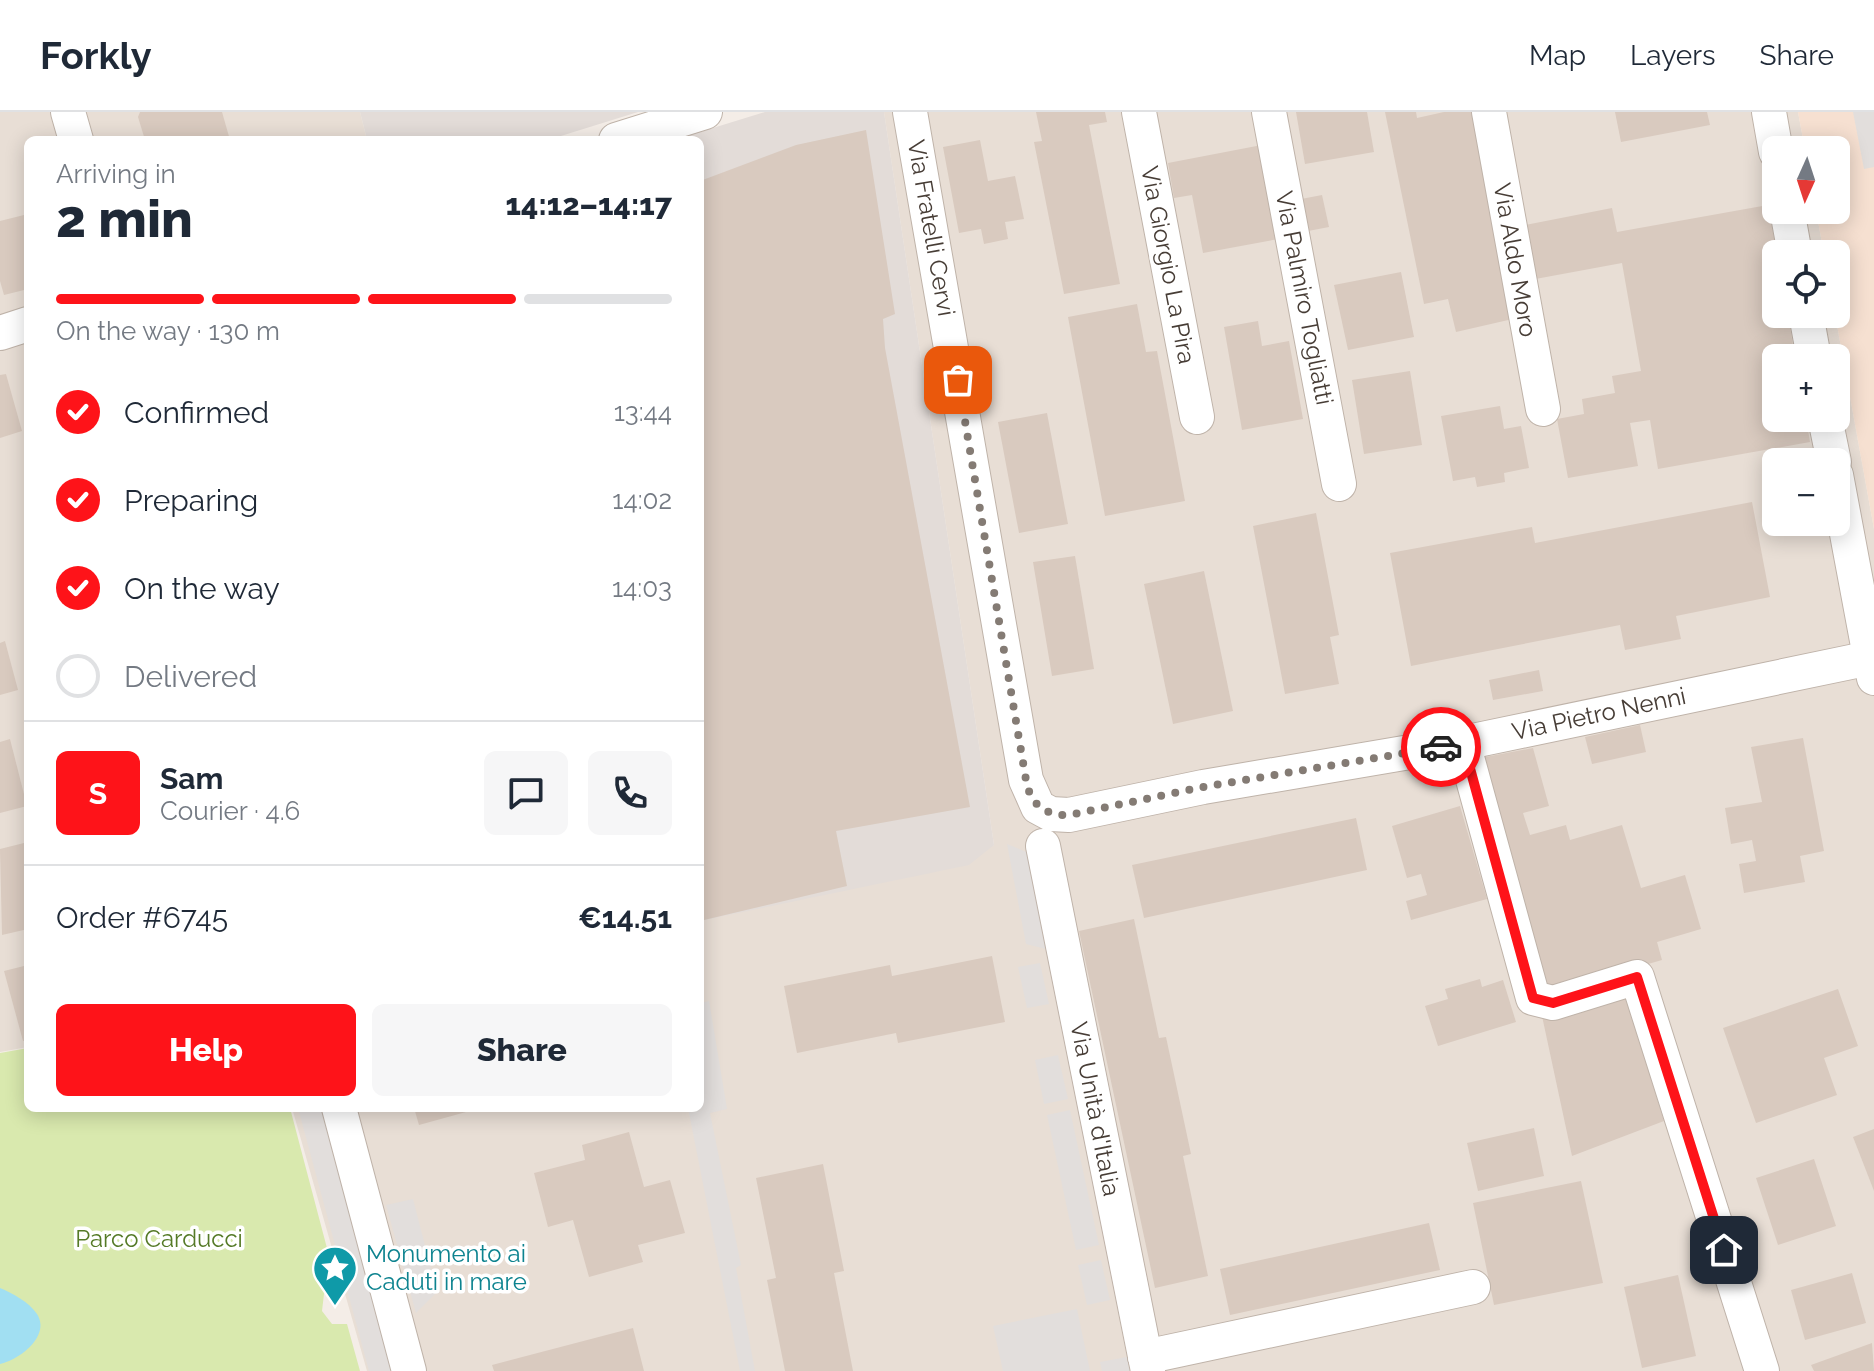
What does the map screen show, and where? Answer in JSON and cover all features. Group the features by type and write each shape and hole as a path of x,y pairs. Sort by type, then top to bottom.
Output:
{"street":[{"path":"68,112 75,136"},
{"path":"629,136 705,112"},
{"name":"Via Fratelli Cervi","path":"910,112 1026,780 1033,800 1044,811"},
{"name":"Via Giorgio La Pira","path":"1139,112 1197,417"},
{"name":"Via Palmiro Togliatti","path":"1269,112 1339,484"},
{"name":"Via Aldo Moro","path":"1489,112 1543,409"},
{"path":"1769,112 1773,136"},
{"path":"0,333 24,325"},
{"path":"1847,536 1872,668"},
{"name":"Via Pietro Nenni","path":"1044,811 1069,815 1203,787 1872,668"},
{"path":"1463,743 1533,998 1553,1003 1637,977 1762,1371"},
{"name":"Via Unità d'Italia","path":"1043,846 1147,1364"},
{"path":"340,1112 409,1371"},
{"path":"1147,1364 1473,1287"}],"shaded area":[{"path":"0,112 360,112 366,136 24,136 24,1048 0,1052"},
{"path":"360,112 638,112 561,136 366,136"},
{"path":"765,112 884,112 994,845 969,865 704,920 704,136 687,136"},
{"path":"884,112 1798,112 1802,136 1762,136 1762,224 1819,224 1821,240 1762,240 1762,328 1838,328 1840,344 1762,344 1762,432 1850,432 1850,397 1874,529 1874,1371 367,1371 293,1112 704,1112 704,920 994,845"},
{"path":"1798,112 1874,112 1874,529 1850,397 1850,344 1840,344 1838,328 1850,328 1850,240 1821,240 1819,224 1850,224 1850,136 1802,136"},
{"path":"1853,112 1874,112 1874,167 1864,169"},
{"path":"1007,844 1031,854 1050,950 1026,944"},
{"path":"1040,963 1049,1004 1027,1008 1018,967"},
{"path":"709,1001 727,1109 710,1113 741,1265 736,1268 755,1371 740,1371 689,1112 704,1112 704,1002"},
{"path":"1058,1055 1068,1099 1044,1104 1035,1060"},
{"path":"1070,1110 1099,1245 1076,1250 1047,1115"},
{"path":"299,1112 323,1112 393,1371 369,1371"},
{"path":"413,1199 437,1292 416,1313 386,1205"},
{"path":"1101,1260 1110,1300 1087,1305 1078,1265"},
{"path":"1077,1309 1090,1371 1003,1371 993,1326"},
{"path":"1127,1357 1130,1371 1102,1371 1100,1362"}],"green space":[{"name":"Parco Carducci","path":"24,1049 24,1112 291,1112 337,1286 324,1294 322,1311 332,1324 347,1324 360,1371 0,1371 0,1053"}],"water":[{"path":"0,1288 30,1306 37,1314 40,1331 24,1352 0,1364"}],"building":[{"path":"140,112 222,112 229,136 144,136 138,117"},
{"path":"1036,112 1105,112 1107,122 1089,125 1120,284 1064,294 1034,142 1042,141"},
{"path":"1296,112 1367,112 1374,152 1305,164"},
{"path":"1385,112 1416,112 1417,118 1444,112 1474,112 1517,318 1456,332 1448,299 1424,304"},
{"path":"1615,112 1707,112 1710,125 1621,142"},
{"path":"866,130 895,314 883,319 885,348 970,807 836,831 847,886 704,920 704,180 796,145"},
{"path":"980,140 988,181 1015,176 1024,219 1005,222 1008,239 984,244 981,229 959,233 943,147"},
{"path":"1267,144 1284,238 1203,253 1192,195 1174,198 1168,163"},
{"path":"1322,195 1329,227 1303,232 1296,200"},
{"path":"1762,206 1762,224 1771,224 1774,240 1762,240 1762,328 1790,328 1793,344 1762,344 1762,432 1808,432 1810,442 1762,448 1762,451 1658,469 1650,420 1630,423 1638,466 1568,478 1557,419 1584,414 1582,399 1615,393 1612,376 1641,371 1622,263 1530,280 1520,226 1612,208 1617,232"},
{"path":"24,215 24,290 4,295 0,281 0,221"},
{"path":"1401,272 1414,337 1348,350 1334,285"},
{"path":"1137,304 1146,352 1157,351 1185,501 1105,516 1068,317"},
{"path":"1258,321 1262,346 1289,341 1303,419 1242,430 1224,327"},
{"path":"1410,371 1422,445 1364,454 1352,380"},
{"path":"6,374 22,431 0,438 0,375"},
{"path":"1500,406 1504,429 1521,426 1529,468 1504,473 1505,482 1477,487 1475,477 1453,481 1441,416"},
{"path":"1047,413 1068,524 1019,533 998,422"},
{"path":"1752,502 1770,597 1676,616 1681,639 1625,650 1620,625 1411,666 1390,553 1532,527 1535,543"},
{"path":"1316,513 1339,635 1330,637 1339,684 1285,694 1253,526"},
{"path":"1075,556 1094,669 1052,676 1033,562"},
{"path":"1204,571 1233,711 1173,724 1144,584"},
{"path":"5,641 18,690 0,695 0,643"},
{"path":"1539,670 1543,691 1493,700 1489,680"},
{"path":"1640,725 1646,752 1592,764 1585,737"},
{"path":"1803,738 1824,851 1800,856 1805,882 1744,893 1739,864 1756,861 1752,840 1731,844 1725,808 1762,802 1751,747"},
{"path":"10,739 24,794 24,807 0,813 0,742"},
{"path":"1533,748 1549,806 1523,813 1530,835 1566,825 1570,840 1622,825 1641,888 1685,875 1701,929 1657,942 1662,960 1561,989 1547,984 1480,758"},
{"path":"1460,806 1487,899 1411,920 1406,901 1427,895 1421,874 1407,878 1392,826"},
{"path":"1356,818 1367,870 1144,918 1132,865"},
{"path":"24,843 24,930 2,935 0,849"},
{"path":"1134,919 1159,1038 1166,1037 1191,1154 1183,1156 1208,1276 1155,1288 1079,931"},
{"path":"992,956 1005,1022 898,1043 896,1033 797,1053 784,986 890,965 892,976"},
{"path":"24,966 24,1041 23,1041 4,971"},
{"path":"1480,979 1482,987 1503,980 1516,1022 1438,1046 1425,1006 1448,999 1445,989"},
{"path":"1838,989 1858,1046 1824,1058 1837,1095 1756,1123 1723,1028"},
{"path":"1624,990 1664,1121 1572,1156 1542,1016"},
{"path":"415,1112 466,1112 419,1125"},
{"path":"1534,1128 1544,1176 1478,1191 1467,1143"},
{"path":"1874,1129 1874,1191 1853,1137"},
{"path":"629,1132 644,1187 670,1180 685,1233 638,1245 643,1262 589,1277 573,1220 548,1227 534,1173 585,1160 582,1145"},
{"path":"1814,1159 1836,1226 1778,1245 1756,1178"},
{"path":"823,1164 844,1271 834,1273 853,1371 785,1371 767,1280 776,1278 756,1178"},
{"path":"1581,1181 1603,1283 1494,1305 1473,1203"},
{"path":"1429,1223 1440,1270 1230,1315 1220,1269"},
{"path":"1852,1273 1866,1323 1805,1340 1791,1290"},
{"path":"1678,1275 1696,1356 1642,1368 1624,1287"},
{"path":"633,1328 644,1371 494,1371 492,1365"},
{"path":"1872,1343 1874,1371 1814,1371 1811,1365"}],"way so far":[{"path":"958,380 1027,788 1038,807 1051,814 1069,815 1203,787 1441,747"}],"place":[{"name":"Monumento ai Caduti in mare","path":"335,1307"}],"route":[{"path":"1441,747 1463,743 1533,998 1537,1002 1553,1003 1637,977 1724,1250"}]}
